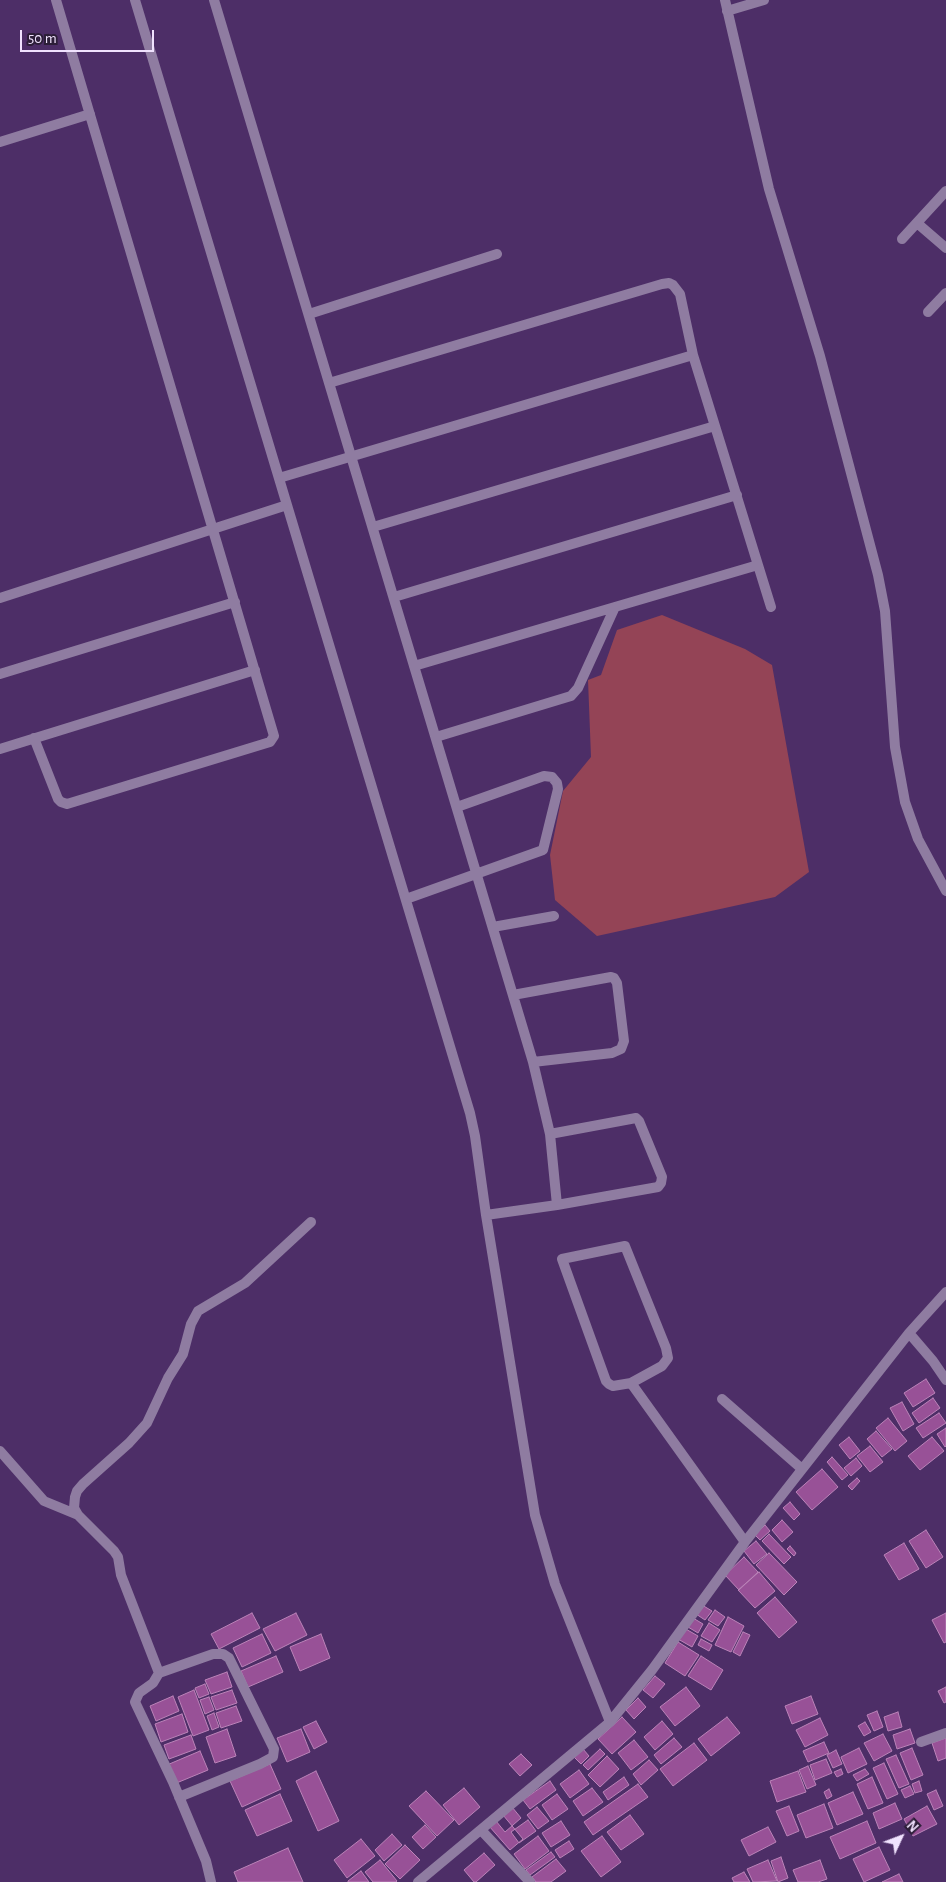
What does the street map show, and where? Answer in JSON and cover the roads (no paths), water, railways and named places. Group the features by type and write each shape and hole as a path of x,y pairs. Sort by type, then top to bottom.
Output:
{"street":[{"path":"34,738 58,799 64,804 272,741 274,734 56,0"},
{"path":"135,0 470,1113 476,1136 486,1216 535,1515 555,1584 610,1722"},
{"path":"214,0 533,1062 550,1134 557,1206"},
{"path":"725,0 769,189 820,356 878,575 885,611 896,747 905,802 918,839 946,891"},
{"path":"727,12 764,0"},
{"path":"0,142 90,114"},
{"path":"902,239 946,191"},
{"path":"917,223 946,248"},
{"path":"309,314 497,254"},
{"path":"330,383 668,283 677,288 680,294 693,356 772,607"},
{"path":"928,312 946,293"},
{"path":"279,478 693,356"},
{"path":"373,527 716,426"},
{"path":"394,597 737,495"},
{"path":"0,598 287,505"},
{"path":"414,666 758,565"},
{"path":"0,674 235,602"},
{"path":"436,737 566,700 578,688 615,607"},
{"path":"0,748 255,670"},
{"path":"406,899 543,850 558,789 557,783 552,776 544,776 457,806"},
{"path":"493,927 554,916"},
{"path":"513,995 611,977 617,983 624,1041 621,1049 612,1053 533,1062"},
{"path":"486,1216 557,1206 658,1186 661,1183 662,1177 639,1121 636,1118 550,1134"},
{"path":"78,1516 74,1508 77,1491 129,1443 147,1423 168,1378 183,1354 194,1317 198,1311 245,1283 311,1222"},
{"path":"626,1246 666,1348 668,1358 662,1366 631,1383 613,1386 606,1381 562,1259 626,1246"},
{"path":"418,1882 610,1722 652,1670 745,1542 802,1469 909,1334 946,1292"},
{"path":"909,1334 933,1361 946,1380"},
{"path":"631,1383 745,1542"},
{"path":"722,1399 802,1469"},
{"path":"0,1451 44,1500 78,1516 114,1551 118,1557 121,1575 159,1673"},
{"path":"179,1797 273,1757 274,1749 229,1658 223,1654 213,1654 159,1673 153,1683 139,1693 136,1702 206,1861 211,1882"},
{"path":"921,1742 946,1733"},
{"path":"481,1830 530,1882"}]}
